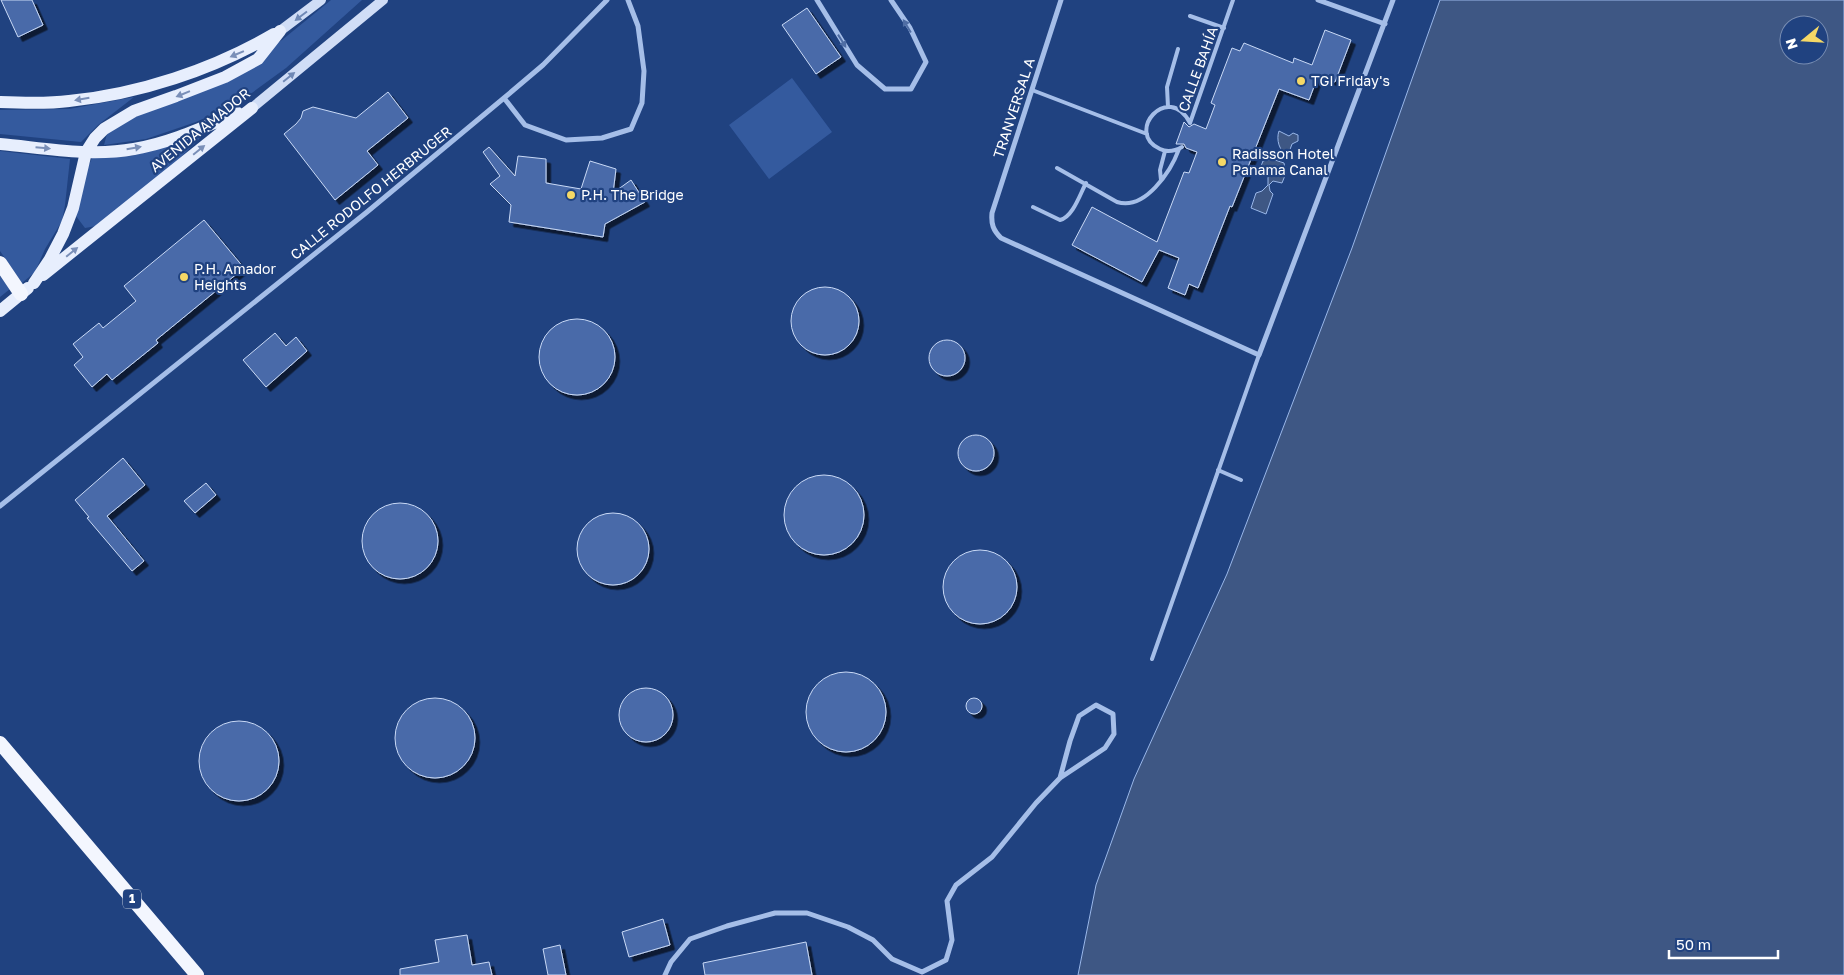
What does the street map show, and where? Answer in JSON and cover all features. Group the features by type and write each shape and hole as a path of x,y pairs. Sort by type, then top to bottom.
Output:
{"highway":[{"path":"0,263 21,294"},
{"name":"1","path":"0,743 197,975"}],"main road":[{"path":"0,102 69,101 160,83 192,73 244,52 280,31 321,0"},
{"name":"AVENIDA AMADOR","path":"0,311 383,0"},
{"path":"86,152 104,129 134,111 225,77 258,59 280,31"},
{"path":"0,144 86,152 133,149 175,138 252,108"},
{"name":"AVENIDA AMADOR","path":"34,283 50,259 63,234 73,208 86,152"}],"street":[{"name":"CALLE RODOLFO HERBRUGER","path":"0,506 367,212 504,98 543,65 607,0"},
{"path":"504,98 525,125 566,140 602,138 631,129 642,103 644,70 638,26 628,0"},
{"path":"817,0 857,65 885,90 911,89 926,62 910,28 891,0"},
{"name":"TRANVERSAL A","path":"1061,0 992,213 991,222 995,232 1001,238 1259,355"},
{"path":"1318,0 1385,24"},
{"path":"1259,355 1394,0"},
{"path":"666,975 670,962 690,939 727,926 776,913 807,913 848,927 873,940 892,959 922,972 946,960 952,940 948,901 956,885 992,857 1060,778 1104,748 1114,734 1113,714 1096,705 1079,716 1070,740 1060,778"}],"lane":[{"name":"CALLE BAHÍA","path":"1147,134 1146,127 1151,115 1162,108 1168,107 1182,111 1190,123 1233,0"},
{"path":"1190,16 1224,28"},
{"path":"1168,107 1167,87 1178,49"},
{"path":"1032,90 1147,134 1152,144 1165,151 1181,148 1170,168 1143,200 1125,205 1058,168"},
{"path":"1160,180 1160,170 1165,151"},
{"path":"1033,207 1060,220 1064,219 1069,215 1086,183"},
{"path":"1152,659 1259,355"},
{"path":"1218,470 1241,480"}],"shaded area":[{"path":"331,0 362,0 286,68 238,103 196,122 146,139 104,145 107,134 125,120 236,72 282,40"},
{"path":"1440,0 1844,0 1844,975 1078,975 1096,885 1134,779 1227,574 1352,248"},
{"path":"792,78 832,132 769,179 729,125"},
{"path":"134,97 98,125 81,142 0,134 0,110 69,109"},
{"path":"1279,131 1289,136 1293,133 1298,135 1298,141 1292,144 1288,155 1282,151 1279,145"},
{"path":"201,137 164,174 96,226 85,228 76,216 81,183 92,158 132,156"},
{"path":"0,151 70,159 62,221 45,249 35,272 22,283 0,251"},
{"path":"1272,159 1284,163 1286,173 1282,183 1273,181 1269,185 1270,191 1273,194 1266,214 1251,208 1256,193 1262,191 1268,185 1268,175 1261,166 1263,161"},
{"path":"0,276 10,289 0,297"}],"building":[{"path":"1,0 32,0 43,25 18,37"},
{"path":"807,8 841,57 816,74 782,25"},
{"name":"Radisson Hotel Panama Canal","path":"1325,30 1351,40 1335,82 1318,76 1309,100 1279,89 1198,288 1189,284 1185,295 1168,288 1179,258 1159,250 1142,282 1072,245 1092,207 1157,242 1184,172 1189,173 1197,152 1186,148 1184,144 1176,144 1184,122 1189,127 1194,124 1206,129 1215,105 1211,103 1232,48 1240,51 1244,43 1293,63 1294,58 1312,65"},
{"path":"388,92 408,118 367,151 378,165 335,200 284,134 301,118 303,111 313,107 356,118"},
{"name":"P.H. The Bridge","path":"489,147 515,176 518,156 546,159 546,183 581,189 590,161 616,169 613,193 631,180 645,202 605,224 603,237 509,222 511,205 490,184 500,176 483,152"},
{"name":"P.H. Amador Heights","path":"204,220 244,268 156,340 158,343 112,380 107,374 92,387 74,365 83,357 73,344 99,323 103,328 136,301 124,286"},
{"path":"818,287 832,287 844,292 854,302 859,314 859,328 854,340 844,350 832,355 818,355 806,350 796,340 791,328 791,314 796,302 806,292"},
{"path":"570,319 584,319 598,325 609,336 615,350 612,372 604,384 584,395 570,395 556,389 545,378 539,364 539,350 545,336 556,325"},
{"path":"275,333 286,346 296,337 307,351 266,387 243,360"},
{"path":"947,340 959,346 965,358 959,370 947,376 935,370 929,358 935,346"},
{"path":"976,435 988,441 994,453 988,465 976,471 964,465 958,453 964,441"},
{"path":"123,458 145,485 107,516 144,561 132,571 87,518 89,517 75,500"},
{"path":"824,475 839,478 852,487 861,500 864,515 861,530 852,543 839,552 824,555 809,552 796,543 787,530 784,515 787,500 796,487 809,478"},
{"path":"206,483 216,495 195,513 184,501"},
{"path":"393,503 407,503 421,509 432,520 438,534 435,556 427,568 407,579 393,579 379,573 368,562 362,548 362,534 368,520 379,509"},
{"path":"613,513 633,519 643,529 649,549 643,569 633,579 613,585 593,579 583,569 577,549 583,529 593,519"},
{"path":"973,550 987,550 1001,556 1011,566 1017,580 1017,594 1011,608 1001,618 987,624 973,624 959,618 949,608 943,594 943,580 949,566 959,556"},
{"path":"846,672 861,675 874,684 883,697 886,712 883,727 874,740 861,749 846,752 831,749 818,740 809,727 806,712 809,697 818,684 831,675"},
{"path":"641,688 651,688 661,692 669,700 673,715 669,730 661,738 651,742 641,742 631,738 623,730 619,720 619,710 623,700 631,692"},
{"path":"427,698 443,698 464,709 475,730 475,746 464,767 443,778 427,778 413,772 401,760 395,746 395,730 401,716 413,704"},
{"path":"971,698 977,698 982,703 980,712 971,714 966,709 966,703"},
{"path":"239,721 254,724 267,733 276,746 279,761 276,776 267,789 254,798 239,801 224,798 211,789 202,776 199,761 202,746 211,733 224,724"},
{"path":"663,919 670,945 629,957 622,932"},
{"path":"467,935 472,965 489,962 492,975 400,975 400,969 439,962 435,940"},
{"path":"806,942 812,975 705,975 703,963"},
{"path":"560,945 566,975 548,975 543,949"}],"place":[{"name":"TGI Friday's","path":"1301,81"},
{"name":"Radisson Hotel Panama Canal","path":"1222,162"},
{"name":"P.H. The Bridge","path":"571,195"},
{"name":"P.H. Amador Heights","path":"184,277"}]}
